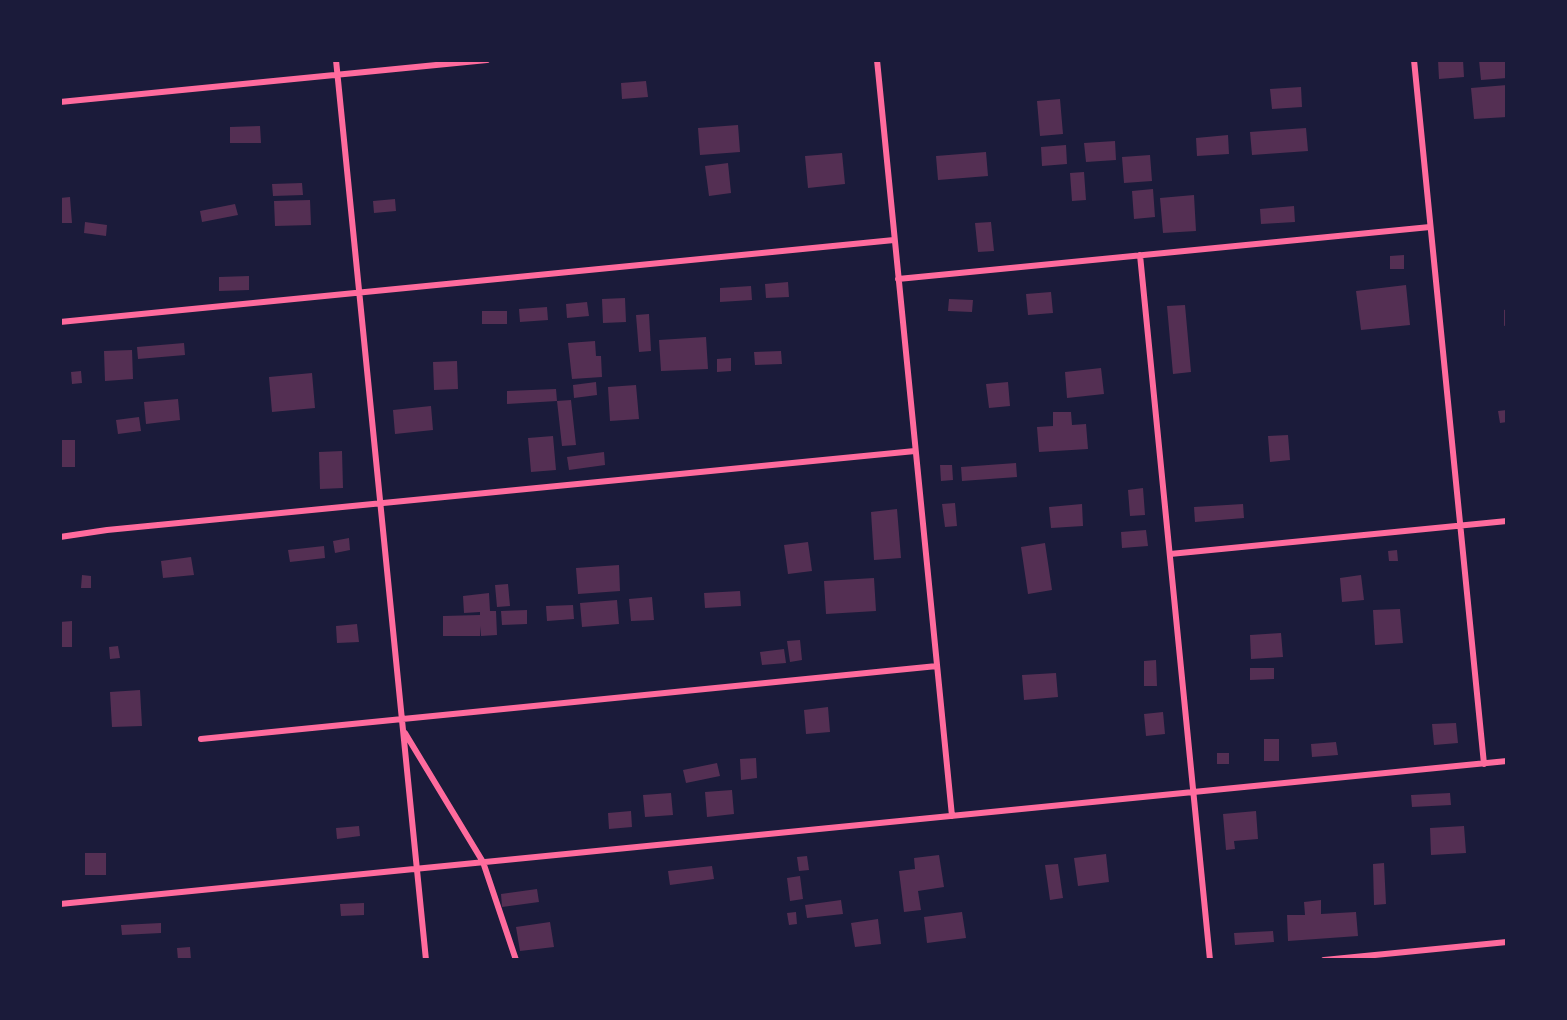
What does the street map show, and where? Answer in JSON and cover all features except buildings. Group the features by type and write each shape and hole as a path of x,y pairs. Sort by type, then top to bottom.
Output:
{"street":[{"path":"336,60 426,960"},
{"path":"60,102 488,60"},
{"path":"877,60 952,816"},
{"path":"1414,60 1484,764"},
{"path":"898,279 1430,227"},
{"path":"60,322 894,240"},
{"path":"1140,255 1210,960"},
{"path":"60,537 107,530 915,451"},
{"path":"1170,554 1507,521"},
{"path":"201,739 937,666"},
{"path":"403,730 483,862 516,960"},
{"path":"60,904 1507,761"},
{"path":"1324,960 1507,942"}]}
